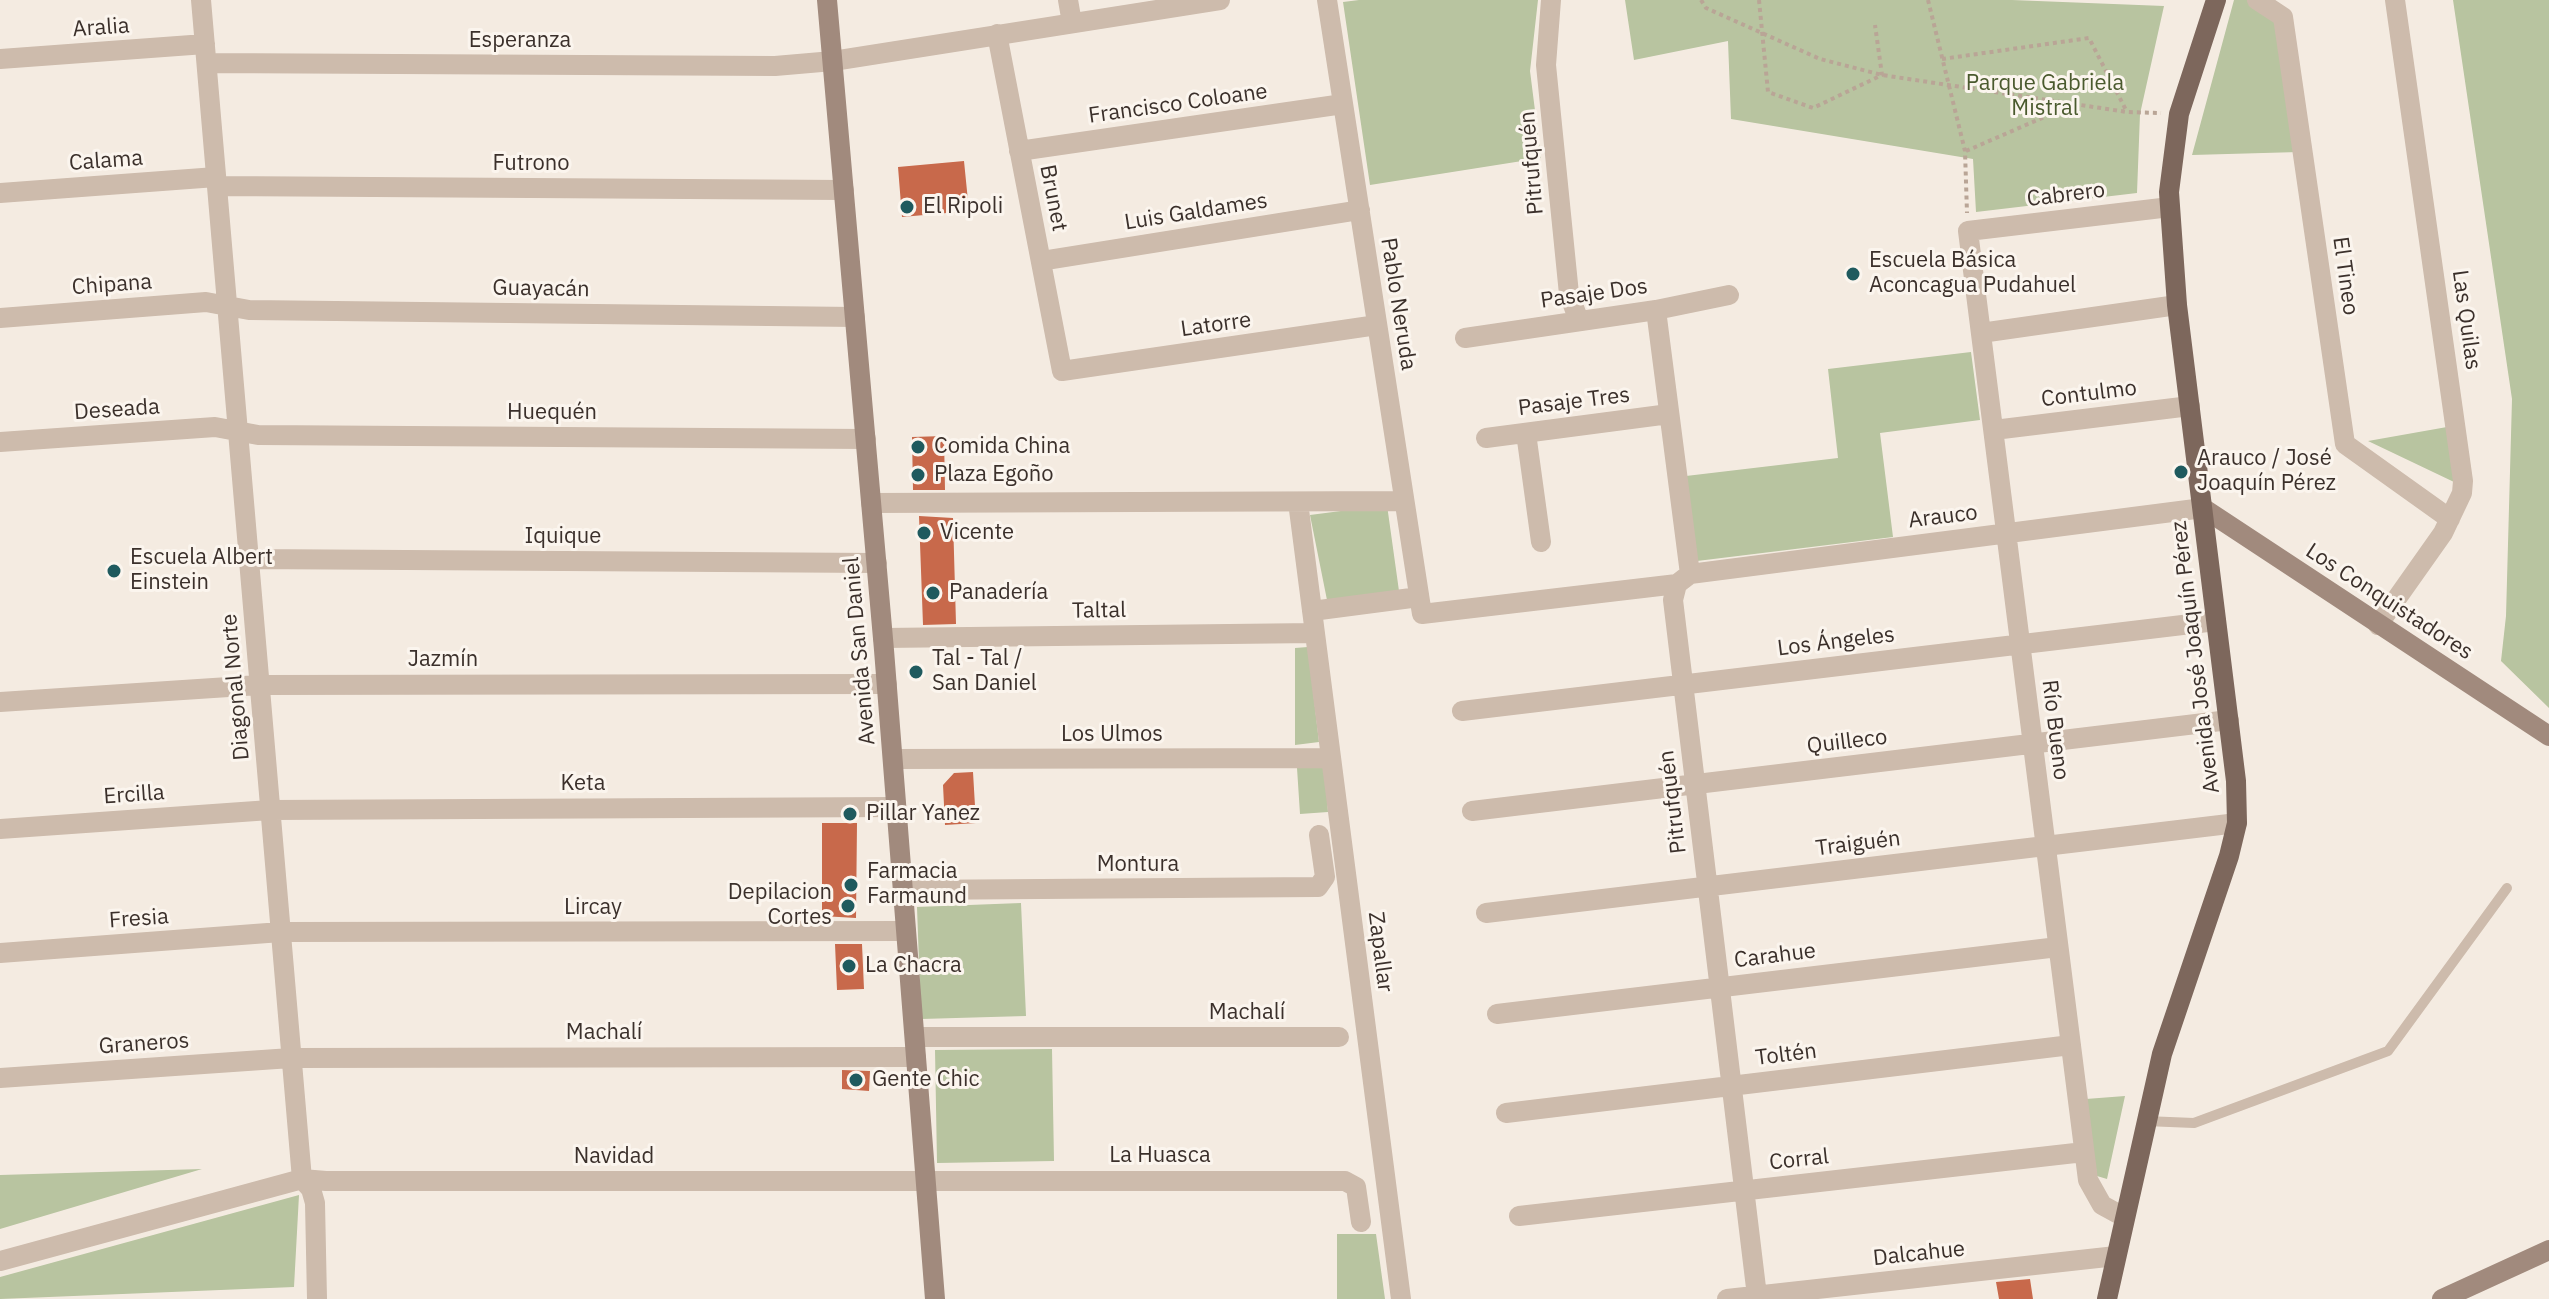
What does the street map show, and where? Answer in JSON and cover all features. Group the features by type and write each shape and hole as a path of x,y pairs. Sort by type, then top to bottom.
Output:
{"main road":[{"name":"Avenida José Joaquín Pérez","path":"2107,1299 2162,1054 2229,856 2237,823 2229,720 2177,305 2170,207 2171,152 2179,114 2216,0"}],"street":[{"name":"Diagonal Norte","path":"201,0 302,1179 311,1189 315,1203 317,1299"},
{"name":"Avenida San Daniel","path":"827,0 877,563 935,1299"},
{"path":"1068,0 1072,23"},
{"name":"Esperanza","path":"206,54 775,66 833,61 1220,0"},
{"name":"Pablo Neruda","path":"1327,0 1421,606"},
{"name":"Pitrufquén","path":"1551,0 1546,65 1567,280 1579,321"},
{"name":"El Tineo","path":"2257,0 2283,17 2345,444 2450,519"},
{"name":"Las Quilas","path":"2378,625 2450,519 2462,493 2463,466 2395,0"},
{"name":"Brunet","path":"997,34 1062,371"},
{"name":"Aralia","path":"0,59 206,54"},
{"name":"Francisco Coloane","path":"1019,151 1343,104"},
{"name":"Futrono","path":"217,182 844,190"},
{"name":"Calama","path":"0,193 217,182"},
{"name":"Cabrero","path":"1968,231 2170,207"},
{"name":"Luis Galdames","path":"1041,261 1360,210"},
{"name":"Río Bueno","path":"1968,231 2088,1180 2102,1205 2124,1217"},
{"name":"Pasaje Dos","path":"1465,338 1656,310 1729,295"},
{"name":"Chipana","path":"0,318 206,302 227,306"},
{"path":"1981,333 2177,305"},
{"name":"Guayacán","path":"227,306 249,310 855,317"},
{"name":"Pitrufquén","path":"1656,310 1684,579 1673,600 1757,1296"},
{"name":"Latorre","path":"1062,371 1377,325"},
{"name":"Contulmo","path":"1994,430 2190,406"},
{"name":"Pasaje Tres","path":"1486,438 1669,414"},
{"name":"Deseada","path":"0,442 215,427 238,432"},
{"name":"Huequén","path":"238,432 274,435 866,439"},
{"path":"1526,433 1541,542"},
{"path":"871,503 1404,501"},
{"name":"Zapallar","path":"1298,502 1401,1299"},
{"name":"Arauco","path":"1421,606 1684,579 2203,508"},
{"name":"Los Conquistadores","path":"2203,508 2549,736"},
{"name":"Iquique","path":"249,559 877,563"},
{"path":"1312,611 1421,606"},
{"name":"Los Ángeles","path":"1462,711 2216,621"},
{"name":"Taltal","path":"883,638 1315,633"},
{"name":"Jazmín","path":"0,702 259,685 887,684"},
{"name":"Quilleco","path":"1472,811 2229,720"},
{"name":"Los Ulmos","path":"893,759 1331,758"},
{"name":"Keta","path":"270,810 896,807"},
{"name":"Ercilla","path":"0,829 270,810"},
{"name":"Traiguén","path":"1486,913 2237,823"},
{"name":"Montura","path":"903,890 1318,887 1325,877 1319,835"},
{"name":"Lircay","path":"281,932 906,931"},
{"name":"Fresia","path":"0,953 281,932"},
{"name":"Carahue","path":"1497,1014 2058,947"},
{"name":"Machalí","path":"291,1058 1339,1037"},
{"name":"Toltén","path":"1506,1113 2071,1045"},
{"name":"Graneros","path":"0,1078 291,1058"},
{"name":"Corral","path":"1519,1216 2084,1152"},
{"path":"0,1261 302,1179"},
{"name":"Navidad","path":"302,1179 926,1179"},
{"name":"La Huasca","path":"926,1179 1350,1181 1356,1187 1361,1222"},
{"path":"2442,1299 2549,1250"},
{"name":"Dalcahue","path":"1727,1299 2116,1256"}],"lane":[{"path":"2145,1121 2194,1123 2370,1061 2388,1051 2507,888"}],"path":[{"path":"1701,0 1706,8 1820,59 1882,75 2127,112 2179,114"},
{"path":"1759,0 1768,92 1813,108 1882,75"},
{"path":"1928,0 1965,151 1968,231"},
{"path":"1875,25 1882,75"},
{"path":"1942,59 2089,38 2127,112"},
{"path":"1965,151 2074,104"}],"green space":[{"path":"1538,0 1530,71 1541,158 1370,185 1343,2"},
{"name":"Parque Gabriela Mistral","path":"1625,0 2012,0 2164,6 2140,114 2137,193 1976,212 1973,159 1731,119 1728,41 1634,60"},
{"path":"2234,0 2249,0 2281,21 2299,152 2192,155"},
{"path":"2453,0 2549,0 2549,708 2501,661 2506,616 2512,399"},
{"path":"1971,352 1980,420 1880,433 1893,537 1697,561 1686,476 1838,458 1828,369"},
{"path":"2447,427 2454,482 2368,441"},
{"path":"1387,505 1399,591 1327,600 1310,515"},
{"path":"1308,647 1319,742 1295,745 1295,648"},
{"path":"1325,766 1328,812 1300,814 1297,768"},
{"path":"1021,903 1026,1016 921,1019 917,907"},
{"path":"1052,1049 1054,1161 937,1163 935,1050"},
{"path":"2125,1096 2107,1179 2097,1176 2086,1099"},
{"path":"202,1169 0,1229 0,1175"},
{"path":"299,1195 294,1287 0,1299 0,1277"},
{"path":"1337,1234 1376,1234 1385,1299 1337,1299"}],"building":[{"path":"964,161 969,211 902,217 898,167"},
{"path":"944,436 945,490 913,490 912,437"},
{"path":"919,516 953,518 956,624 923,625"},
{"path":"973,772 976,823 945,825 943,785 954,773"},
{"path":"822,823 857,823 856,918 822,916"},
{"name":"La Chacra","path":"835,944 862,944 864,989 837,990"},
{"name":"Gente Chic","path":"842,1070 870,1071 869,1091 842,1089"},
{"path":"2030,1279 2033,1299 1999,1299 1996,1282"}],"place":[{"name":"El Ripoli","path":"907,207"},
{"name":"Escuela Básica Aconcagua Pudahuel","path":"1853,274"},
{"name":"Comida China","path":"918,447"},
{"name":"Arauco / José Joaquín Pérez","path":"2181,472"},
{"name":"Plaza Egoño","path":"918,475"},
{"name":"Vicente","path":"924,533"},
{"name":"Escuela Albert Einstein","path":"114,571"},
{"name":"Panadería","path":"933,593"},
{"name":"Tal - Tal / San Daniel","path":"916,672"},
{"name":"Pillar Yanez","path":"850,814"},
{"name":"Farmacia Farmaund","path":"851,885"},
{"name":"Depilacion Cortes","path":"848,906"},
{"name":"La Chacra","path":"849,966"},
{"name":"Gente Chic","path":"856,1080"}]}
